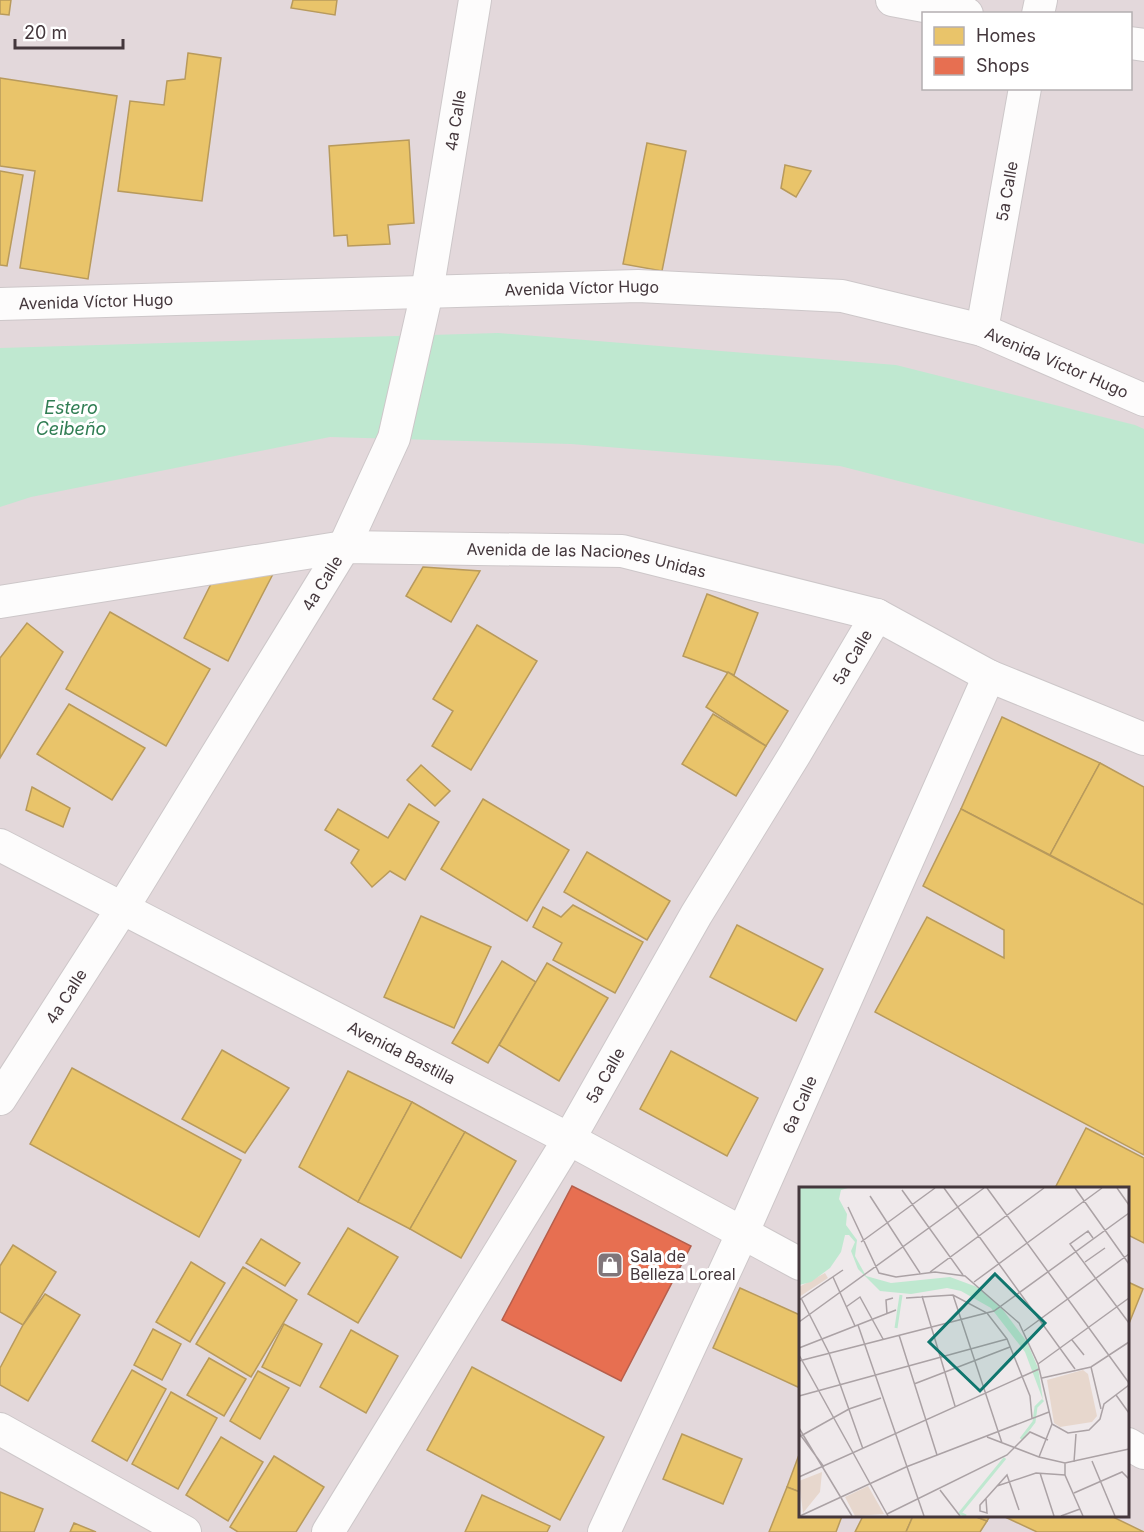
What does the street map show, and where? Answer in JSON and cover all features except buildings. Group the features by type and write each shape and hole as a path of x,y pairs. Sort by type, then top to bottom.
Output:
{"street":[{"name":"4a Calle","path":"0,1099 122,909 344,547 394,438 428,292 475,0"},
{"path":"892,0 957,12"},
{"name":"5a Calle","path":"982,330 1025,90"},
{"name":"Avenida Víctor Hugo","path":"0,304 638,285 842,296 982,330 1144,400"},
{"name":"Avenida de las Naciones Unidas","path":"0,602 344,547 622,551 877,615 989,676 1144,739"},
{"name":"5a Calle","path":"328,1532 569,1139 696,915 877,615"},
{"name":"6a Calle","path":"604,1532 743,1232 989,676"},
{"name":"Avenida Bastilla","path":"0,844 569,1139 799,1263"},
{"path":"0,1429 185,1532"},
{"path":"1129,1445 1144,1454"}],"shaded area":[{"path":"0,0 1144,0 1144,1532 0,1532"}],"water":[{"name":"Estero Ceibeño","path":"498,333 896,365 1135,425 1144,429 1144,544 840,466 571,444 330,437 31,497 0,507 0,348"}],"place":[{"name":"Sala de Belleza Loreal","path":"610,1265"}]}
